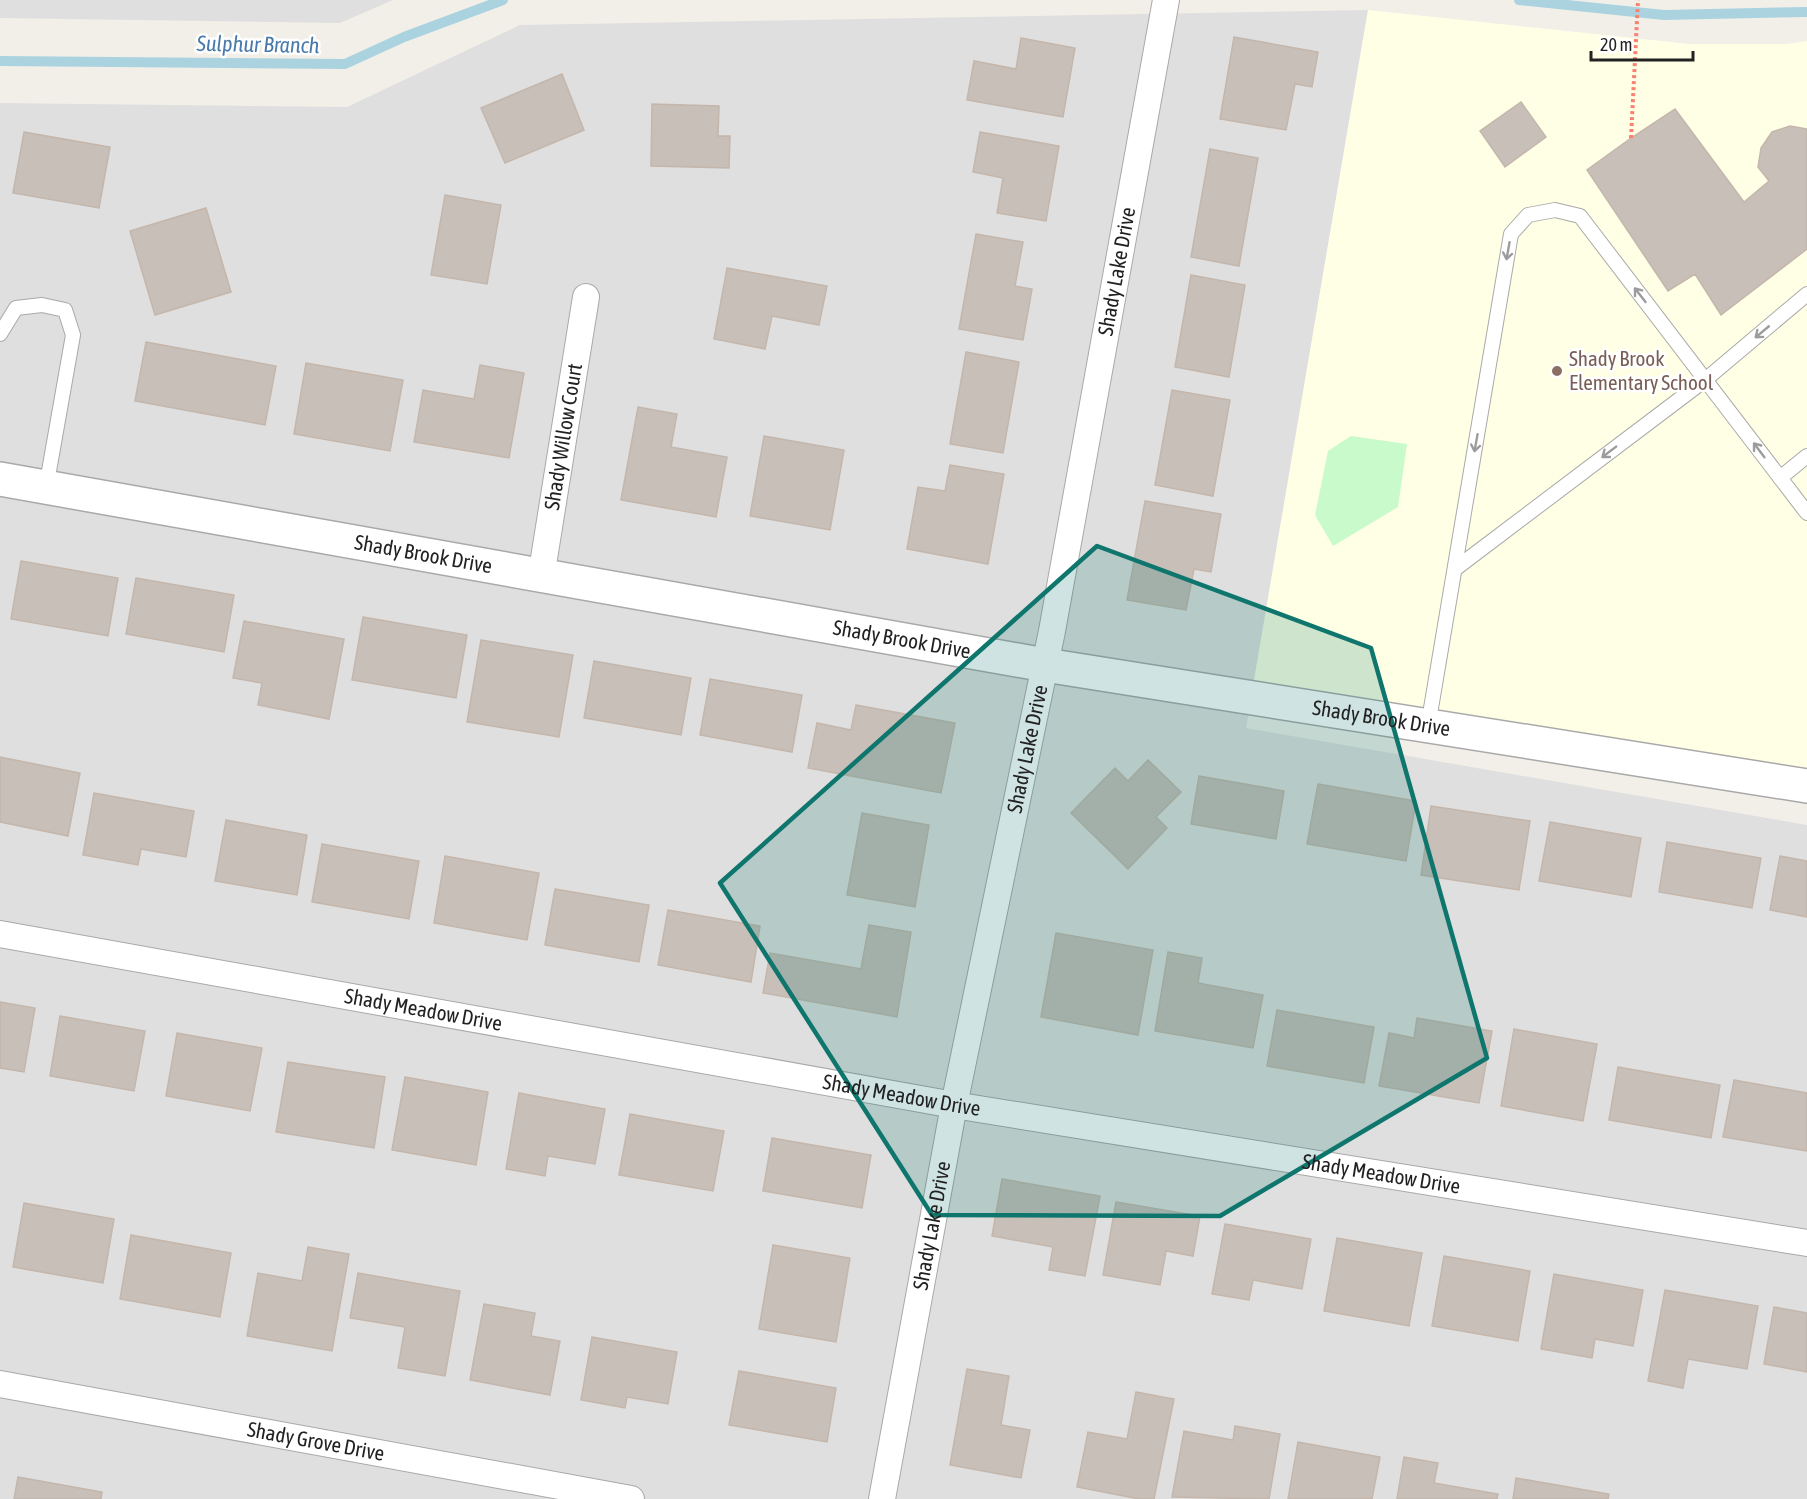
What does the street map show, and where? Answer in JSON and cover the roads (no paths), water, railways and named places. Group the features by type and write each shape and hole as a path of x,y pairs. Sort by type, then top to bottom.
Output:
{"street":[{"name":"Shady Lake Drive","path":"882,1499 954,1105 1045,665 1166,5"},
{"name":"Shady Willow Court","path":"542,577 586,297"},
{"name":"Shady Brook Drive","path":"0,479 1045,665 1807,786"},
{"name":"Shady Meadow Drive","path":"0,934 954,1105 1807,1243"},
{"name":"Shady Grove Drive","path":"0,1384 631,1499"}],"lane":[{"path":"1428,726 1511,234 1528,215 1555,210 1580,216 1807,513"},
{"path":"1455,569 1705,380 1807,294"},
{"path":"0,334 16,308 42,305 65,310 73,335 46,488"},
{"path":"1780,478 1807,456"}],"waterway":[{"name":"Sulphur Branch","path":"0,61 345,64 404,37 503,0"},
{"name":"Sulphur Branch","path":"1519,0 1664,15 1807,12"}],"place":[{"name":"Shady Brook Elementary School","path":"1557,371"}]}
